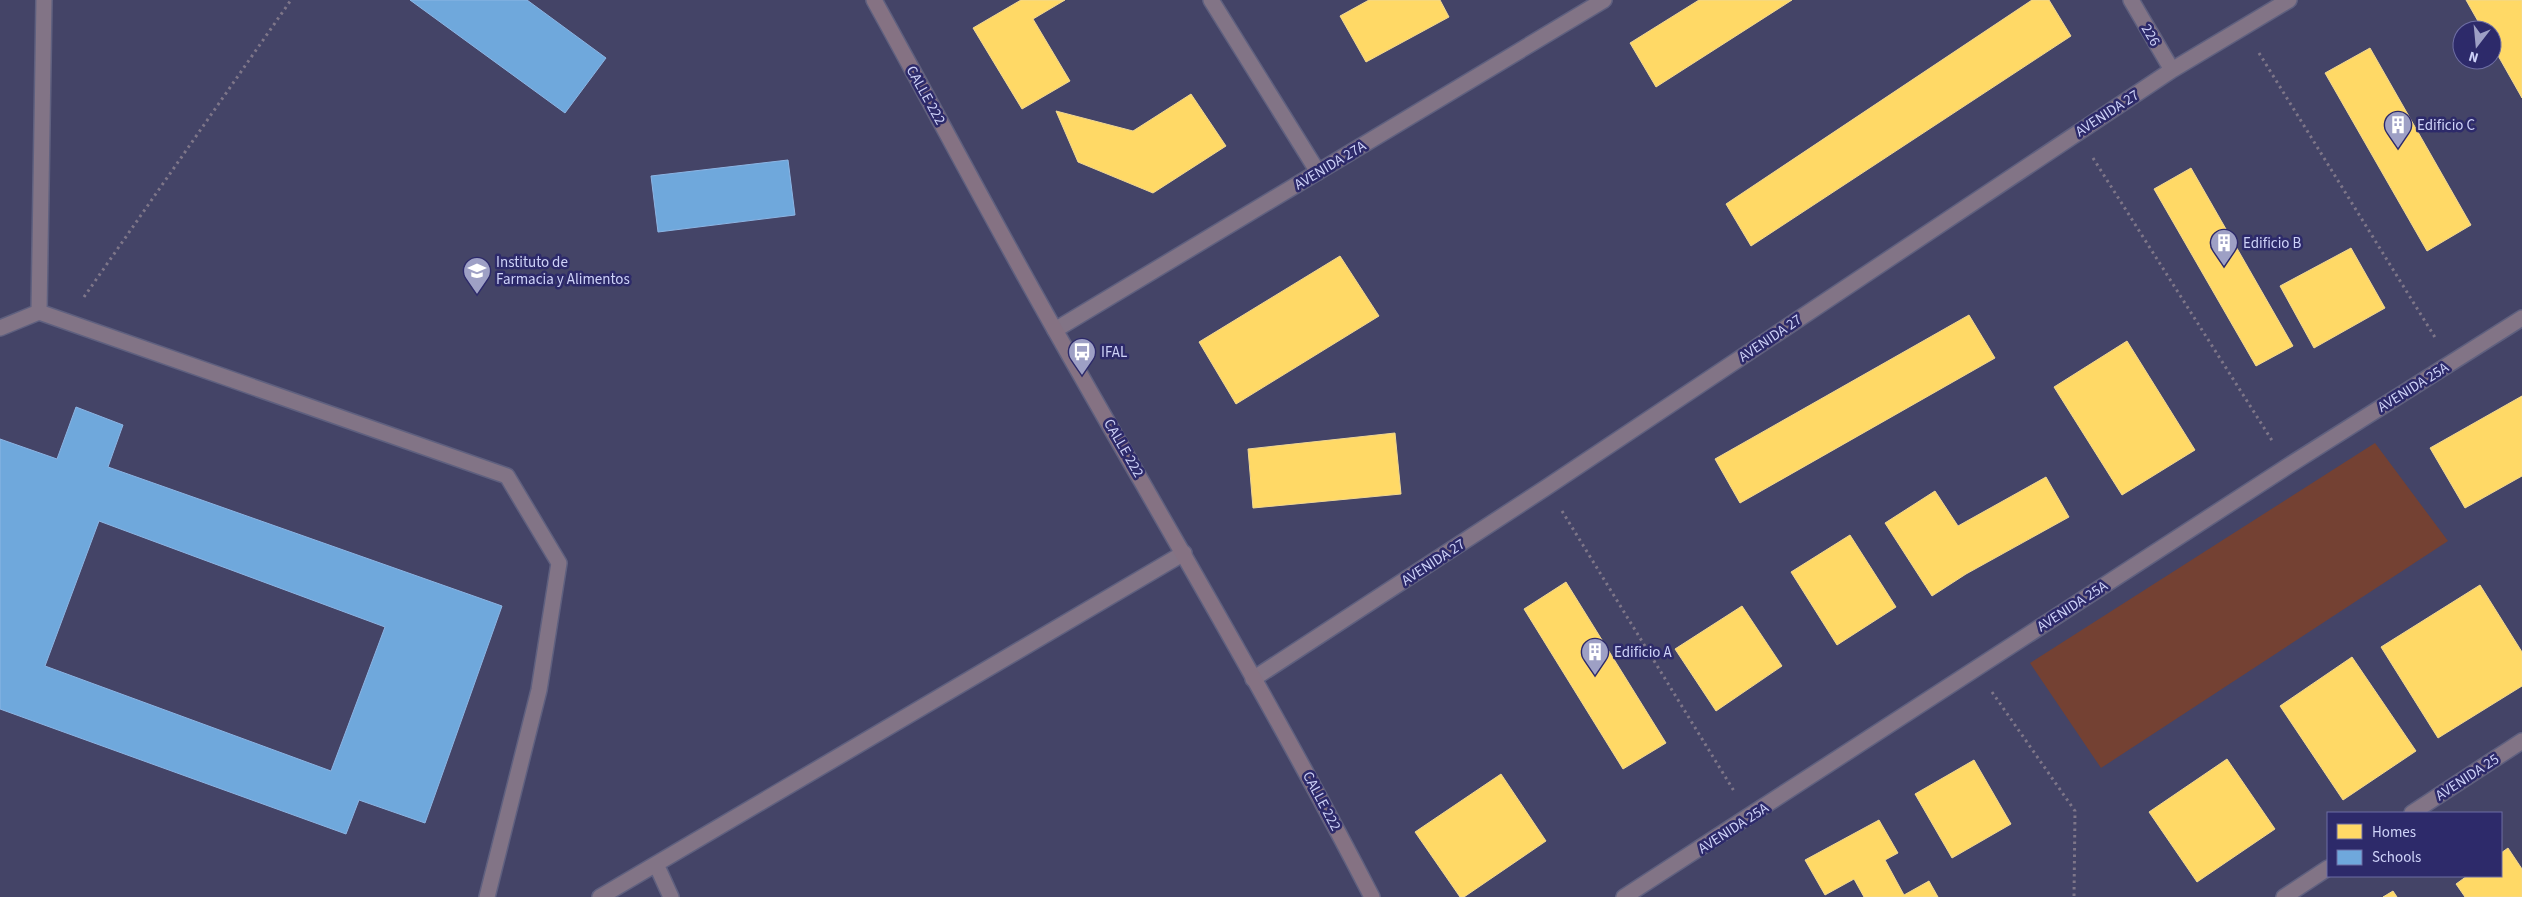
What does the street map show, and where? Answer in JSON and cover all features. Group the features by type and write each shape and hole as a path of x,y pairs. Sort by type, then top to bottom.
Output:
{"main road":[{"name":"CALLE 222","path":"874,0 1055,330 1184,553 1317,791 1372,897"}],"street":[{"path":"39,312 44,0"},
{"path":"1211,0 1318,172"},
{"name":"AVENIDA 27A","path":"1055,330 1604,0"},
{"name":"226","path":"2131,0 2172,70"},
{"name":"AVENIDA 27","path":"1253,679 1547,487 2172,70 2289,0"},
{"path":"0,328 39,312 507,476 559,563 539,690 487,897"},
{"name":"AVENIDA 25A","path":"1624,897 2288,466 2522,318"},
{"path":"600,897 1184,553"},
{"name":"AVENIDA 25","path":"2414,812 2522,741"},
{"path":"656,864 671,897"},
{"path":"2284,897 2327,869"}],"path":[{"path":"67,322 292,0"},
{"path":"2243,28 2451,363"},
{"path":"2076,133 2288,466"},
{"path":"1547,487 1750,817"},
{"path":"1975,669 2075,810 2074,897"}],"shaded area":[{"path":"2375,443 2448,541 2101,768 2030,663"}],"building: Homes":[{"path":"1021,0 1065,0 1033,19 1070,81 1022,109 973,28"},
{"path":"1369,0 1440,0 1449,17 1366,62 1340,16"},
{"path":"1699,0 1792,0 1656,87 1630,43"},
{"path":"2032,0 2049,0 2071,36 1751,246 1726,204"},
{"path":"2466,0 2522,0 2522,98 2502,63 2502,20 2477,20"},
{"name":"Edificio C","path":"2370,48 2471,225 2427,251 2325,73"},
{"path":"1191,94 1226,146 1153,193 1078,162 1056,111 1133,131"},
{"name":"Edificio B","path":"2191,168 2293,346 2256,366 2154,189"},
{"path":"2351,248 2385,308 2314,348 2280,286"},
{"path":"1340,256 1379,316 1236,404 1199,342"},
{"path":"1969,315 1995,358 1740,503 1715,459"},
{"path":"2127,341 2195,450 2122,495 2054,387"},
{"path":"2522,396 2522,476 2465,508 2430,448"},
{"path":"1395,433 1401,494 1253,508 1248,449"},
{"path":"2046,477 2069,517 1966,574 1932,596 1885,523 1935,491 1958,526"},
{"path":"1850,535 1896,607 1837,645 1791,572"},
{"name":"Edificio A","path":"1566,582 1666,743 1623,769 1524,609"},
{"path":"2480,585 2522,652 2522,686 2438,738 2381,647"},
{"path":"1742,606 1782,666 1716,711 1675,649"},
{"path":"2352,657 2416,751 2343,800 2280,706"},
{"path":"2227,759 2275,829 2197,882 2149,812"},
{"path":"1974,760 2011,824 1952,858 1915,794"},
{"path":"1501,774 1546,841 1464,897 1460,897 1415,832"},
{"path":"1879,820 1898,853 1885,860 1904,895 1929,881 1938,897 1864,897 1854,879 1825,895 1805,860"},
{"path":"2508,848 2522,869 2522,897 2465,897 2456,884 2466,877 2502,877 2502,852"},
{"path":"2393,891 2397,897 2383,897"}],"building: Schools":[{"path":"410,0 527,0 606,58 565,113"},
{"path":"788,160 795,215 658,232 651,176"},
{"path":"76,407 123,425 108,467 502,606 425,823 359,800 346,834 0,709 0,439 57,459","holes":["99,521 385,627 331,771 45,666"]}],"place":[{"name":"Edificio C","path":"2398,149"},
{"name":"Edificio B","path":"2224,267"},
{"name":"Instituto de Farmacia y Alimentos","path":"477,295"},
{"name":"IFAL","path":"1082,376"},
{"name":"Edificio A","path":"1595,676"}]}
